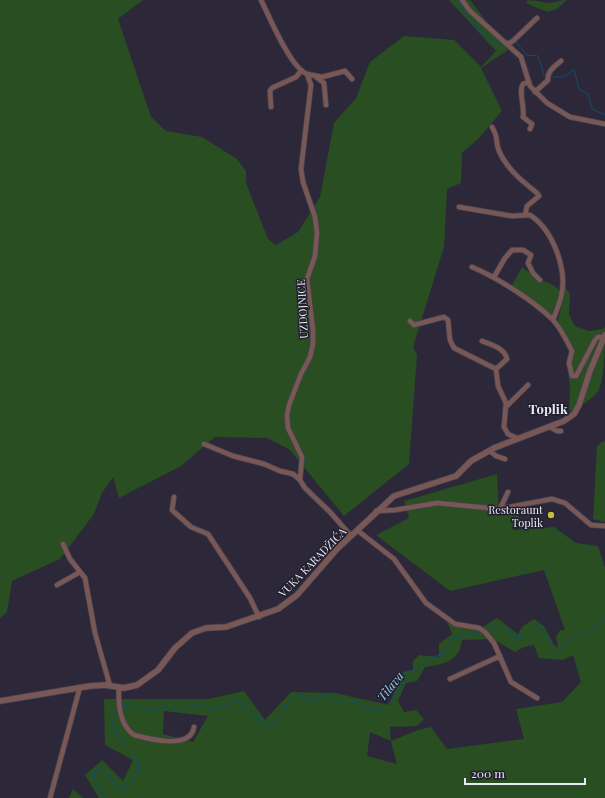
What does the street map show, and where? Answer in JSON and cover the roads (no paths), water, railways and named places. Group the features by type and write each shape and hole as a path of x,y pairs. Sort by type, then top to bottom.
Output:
{"street":[{"path":"261,0 292,62 301,71 306,74 322,77 345,71 352,79"},
{"path":"462,0 470,11 521,57 528,82 547,103 570,117 605,124"},
{"path":"507,44 513,41 537,18"},
{"path":"536,92 548,80 548,76 552,68 561,61"},
{"path":"271,107 270,91 272,88 296,77 301,71"},
{"name":"UZDOJNICE","path":"300,480 302,457 289,432 287,415 295,388 310,357 313,344 308,279 315,256 315,217 302,182 301,169 311,85 306,74"},
{"path":"316,76 324,83 326,105"},
{"path":"528,82 523,84 520,92 524,109 523,117 532,124 530,129"},
{"path":"492,127 497,135 499,151 508,167 539,196 527,206 525,215"},
{"path":"459,207 512,216 530,215 537,220 547,233 560,260 562,295 553,320"},
{"path":"494,277 504,258 512,250 523,250 531,255 528,263 533,273 540,280"},
{"name":"VUKA KARADŽIĆA","path":"472,267 494,277 536,305 553,320 572,351 569,363 572,376 574,377 582,369 595,340 598,337 604,336"},
{"path":"410,322 414,325 444,317 448,320 450,340 454,348 496,369"},
{"name":"VUKA KARADŽIĆA","path":"0,701 80,687 100,685 119,688 132,687 147,679 158,670 179,643 198,630 226,627 259,617 287,604 337,548 394,496 456,476 471,461 490,451 517,438 564,421 574,414 579,405 585,384 604,336"},
{"path":"482,341 497,347 506,355 507,359 496,369"},
{"path":"496,369 498,386 506,407"},
{"path":"517,438 508,434 504,427 503,420 506,407 528,385"},
{"path":"550,427 557,431 561,431"},
{"path":"204,444 233,456 264,464 280,471 293,474 351,536"},
{"path":"490,451 496,456 505,459"},
{"path":"500,509 508,492"},
{"path":"174,497 172,510 192,527 208,534 250,598 259,617"},
{"path":"506,498 513,498"},
{"path":"376,511 395,510 437,503 489,510 552,499 565,503 590,525 605,527"},
{"name":"VUKA KARADŽIĆA","path":"357,530 385,551 401,567 426,603 455,624 484,631 494,644 511,682 537,698"},
{"path":"63,544 70,559 85,578 95,633 110,686"},
{"path":"57,585 80,572"},
{"path":"450,679 500,656"},
{"path":"50,798 80,687"},
{"path":"119,688 119,709 132,733 143,738 162,742 177,741 192,734 194,727"}],"waterway":[{"path":"458,0 466,14 477,28 490,39 505,46"},
{"path":"514,43 516,42 527,55 538,56 544,75"},
{"path":"551,77 563,77 574,70 579,89 588,94 592,109 605,115"},
{"name":"Tilava","path":"486,630 499,625 507,629 514,636 523,637 532,628 538,625 552,645 558,650 578,633 587,634 605,620"},
{"name":"Tilava","path":"122,707 135,705 151,711 165,706 179,710 198,705 213,710 238,700 258,720 268,725 276,723 282,716 287,704 298,695 312,701 324,696 345,704 356,702 372,711 383,709 390,702 413,670 420,669 428,658 444,654 453,638 481,632"},
{"name":"Tilava","path":"105,798 92,775 97,770 106,774 117,785 125,789 139,770 137,759 117,736 114,730 114,717 118,710"}],"place":[{"name":"Restoraunt Toplik","path":"551,515"}],"district":[{"name":"Toplik","path":"548,408"}]}
